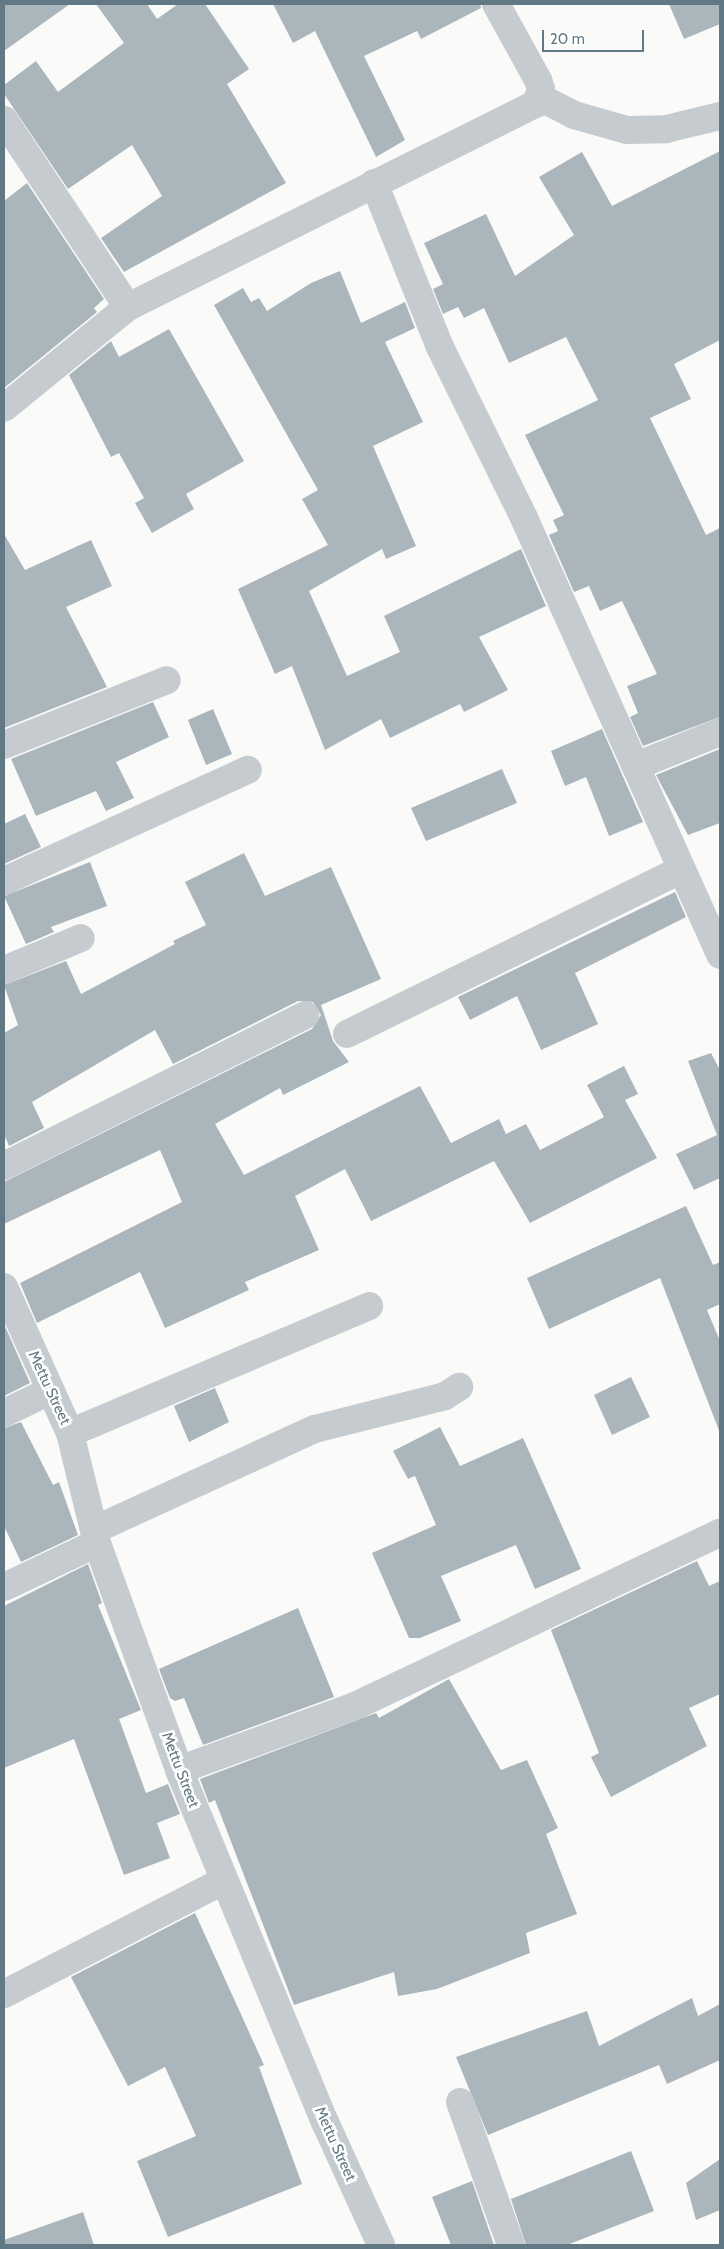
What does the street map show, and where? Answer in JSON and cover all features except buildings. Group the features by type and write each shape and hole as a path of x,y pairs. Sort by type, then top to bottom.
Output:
{"street":[{"path":"4,408 128,307 536,104 539,97 538,80 496,4"},
{"path":"539,97 574,115 627,130 666,129 720,116"},
{"path":"4,120 128,307"},
{"path":"374,183 439,345 524,518 720,955"},
{"path":"4,745 166,680"},
{"path":"636,766 720,732"},
{"path":"4,881 248,770"},
{"path":"347,1034 682,869"},
{"path":"4,970 81,938"},
{"path":"4,1166 306,1015"},
{"name":"Mettu Street","path":"4,1287 70,1433 95,1536 179,1770 223,1881 381,2245"},
{"path":"70,1433 369,1306"},
{"path":"4,1587 95,1536 315,1428 444,1396 458,1387"},
{"path":"4,1413 50,1392"},
{"path":"179,1770 355,1706 720,1533"},
{"path":"4,1994 223,1881"},
{"path":"460,2102 511,2245"}]}
